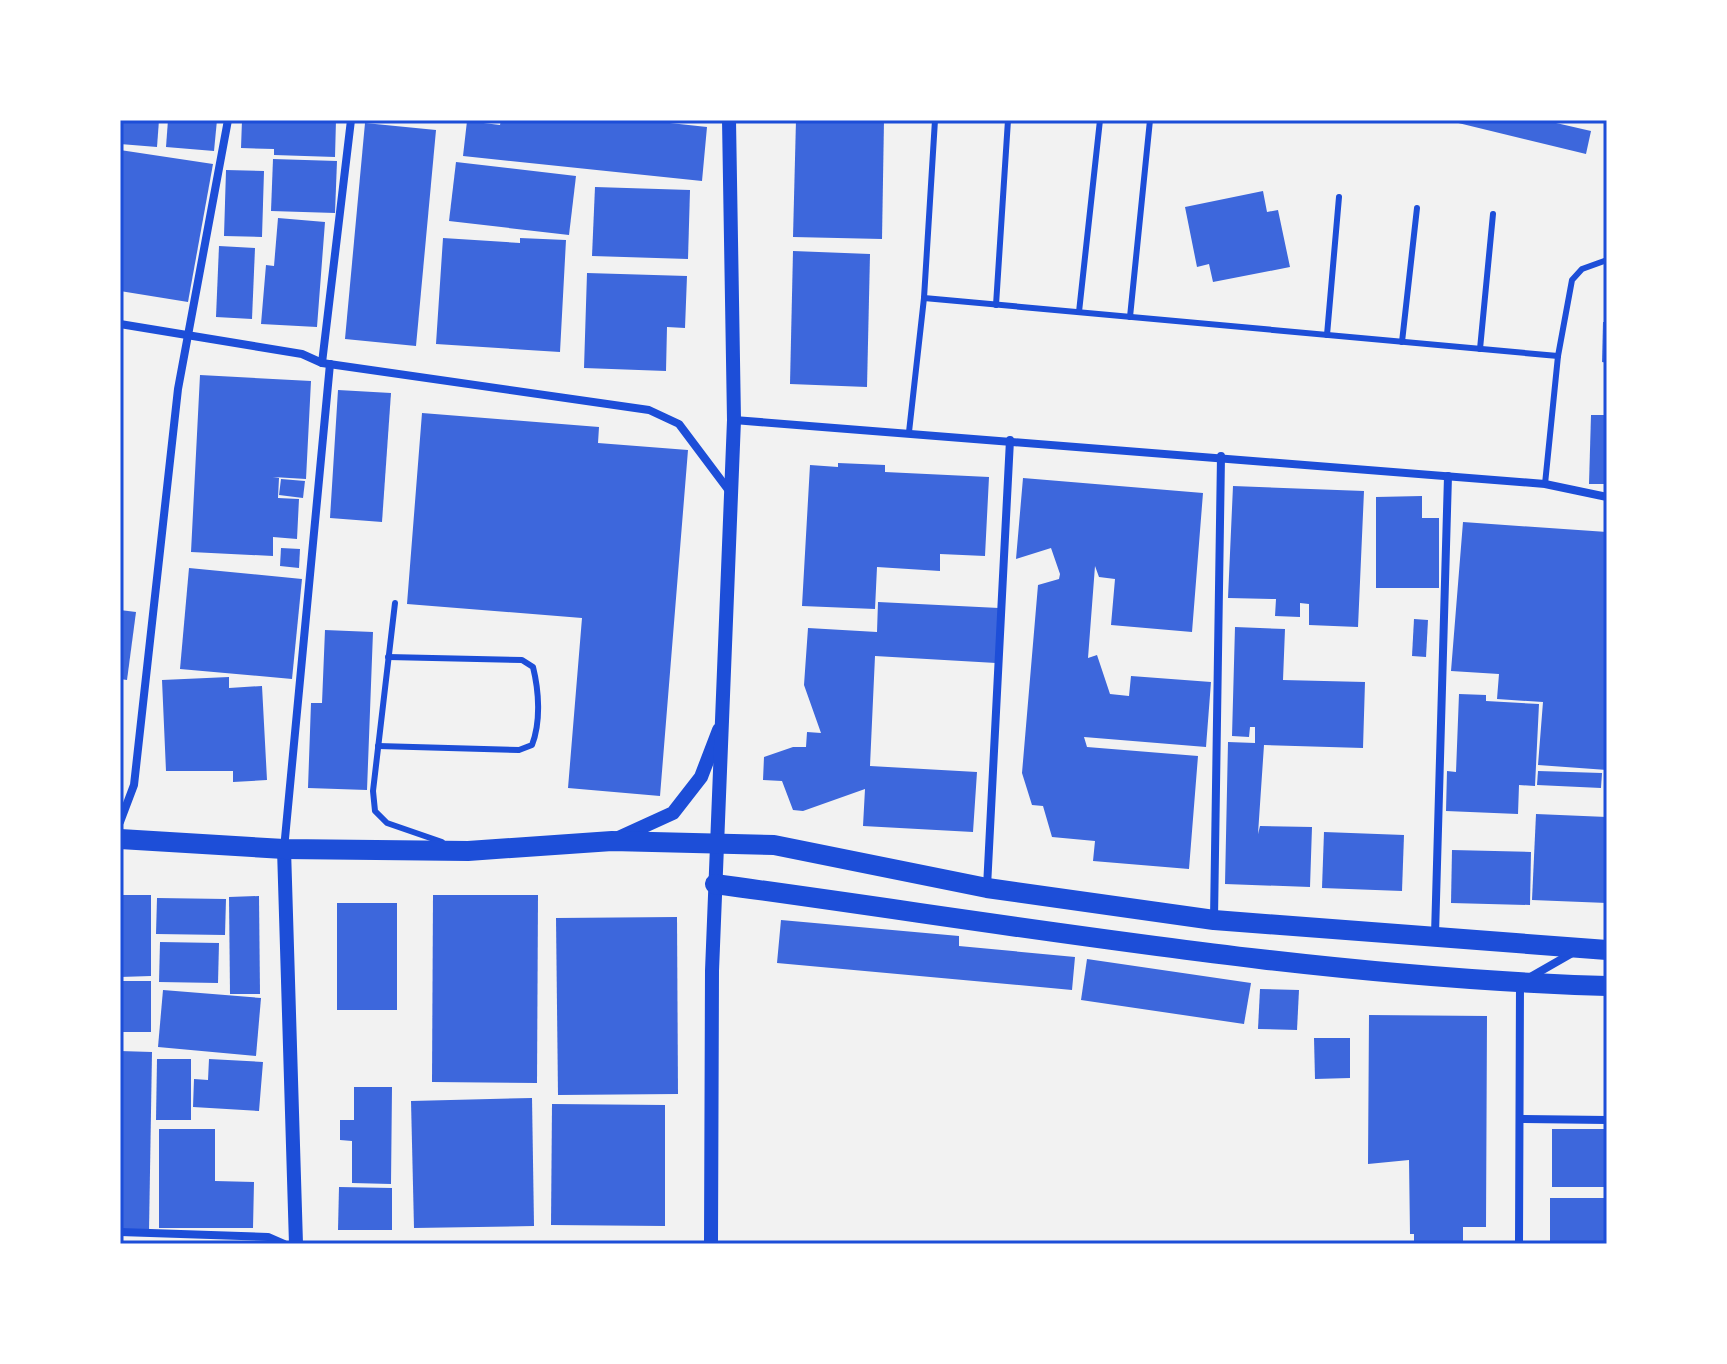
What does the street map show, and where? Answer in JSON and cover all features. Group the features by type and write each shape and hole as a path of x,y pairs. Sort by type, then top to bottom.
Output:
{"main road":[{"path":"120,839 284,849 468,851 612,841 774,845 987,888 1214,920 1607,950"},
{"path":"715,884 1268,962 1520,983 1607,986"}],"street":[{"path":"120,822 134,785 157,561 188,336 228,120"},
{"path":"296,1244 284,849 326,364 351,120"},
{"path":"711,1244 715,884 720,842 734,420 729,120"},
{"path":"120,324 302,354 326,364 667,416 679,424 731,493"},
{"path":"734,420 1221,456 1545,484 1607,497"},
{"path":"987,888 1010,440"},
{"path":"1214,920 1221,456"},
{"path":"1435,939 1448,476"},
{"path":"612,841 673,813 701,777 723,718"},
{"path":"1519,1244 1520,983 1578,950"},
{"path":"1520,1119 1607,1120"},
{"path":"120,1232 268,1237 284,1244"}],"lane":[{"path":"909,432 924,298 935,120"},
{"path":"996,305 1008,120"},
{"path":"1079,312 1100,120"},
{"path":"1130,317 1150,120"},
{"path":"1327,335 1339,197"},
{"path":"1402,342 1417,208"},
{"path":"1480,349 1493,214"},
{"path":"1545,484 1558,356 1572,280 1582,269 1607,260"},
{"path":"924,298 1558,356"},
{"path":"395,603 373,791 375,811 387,823 468,851"},
{"path":"378,746 519,750 532,745 537,732 537,682 533,667 522,660 388,657"}],"building":[{"path":"120,120 159,120 157,147 120,144"},
{"path":"168,120 217,120 214,151 166,147"},
{"path":"242,120 336,120 335,157 274,155 274,149 241,148"},
{"path":"501,120 642,120 707,127 702,181 463,156 467,121 500,125"},
{"path":"796,120 884,120 882,239 793,237"},
{"path":"1446,120 1543,120 1591,131 1586,154"},
{"path":"365,123 436,130 416,346 345,339"},
{"path":"120,150 213,164 188,302 120,291"},
{"path":"273,159 337,161 335,213 271,211"},
{"path":"456,162 576,176 569,235 449,221"},
{"path":"226,170 264,171 262,237 224,236"},
{"path":"595,187 690,190 688,259 592,256"},
{"path":"1263,191 1267,212 1278,210 1290,267 1213,282 1209,264 1197,267 1185,207"},
{"path":"278,218 325,222 317,327 261,324 266,265 274,266"},
{"path":"443,238 520,243 520,238 566,240 560,352 436,344"},
{"path":"219,246 255,248 252,319 216,317"},
{"path":"793,251 870,254 867,387 790,384"},
{"path":"587,273 687,276 685,328 667,327 666,371 584,368"},
{"path":"1603,322 1607,322 1607,363 1602,362"},
{"path":"200,375 311,381 306,479 273,477 279,478 278,498 299,499 297,539 273,537 273,556 191,552"},
{"path":"338,390 391,393 382,522 330,518"},
{"path":"422,413 599,427 598,443 688,450 660,796 568,788 582,618 407,604"},
{"path":"1591,415 1607,415 1607,484 1589,484"},
{"path":"838,463 885,465 885,472 989,477 985,556 940,554 940,571 877,567 875,609 802,606 810,465 838,467"},
{"path":"1023,478 1203,493 1192,632 1111,625 1115,579 1099,577 1095,566 1088,658 1097,655 1110,694 1129,696 1131,676 1211,682 1206,747 1084,737 1087,747 1198,756 1189,869 1093,861 1095,841 1052,837 1043,806 1032,805 1022,773 1038,585 1059,579 1060,574 1051,548 1016,559"},
{"path":"281,479 305,481 303,498 279,495"},
{"path":"1233,486 1364,491 1358,627 1309,625 1309,604 1300,603 1300,617 1275,616 1276,599 1228,598"},
{"path":"1422,496 1422,518 1439,518 1439,588 1376,588 1376,497"},
{"path":"1463,522 1607,532 1607,770 1538,765 1543,702 1497,699 1499,674 1451,671"},
{"path":"281,548 300,549 299,568 280,566"},
{"path":"189,568 302,579 292,679 180,669"},
{"path":"878,602 999,608 996,663 875,656 870,766 977,772 973,832 863,826 865,789 803,811 793,810 782,781 763,780 764,757 793,747 806,747 807,732 821,733 804,685 808,628 877,632"},
{"path":"120,610 136,612 127,680 120,679"},
{"path":"1414,619 1428,620 1426,657 1412,656"},
{"path":"1235,627 1285,629 1283,680 1365,682 1363,748 1264,745 1258,834 1260,826 1312,827 1310,887 1225,884 1228,742 1255,743 1255,727 1250,727 1249,737 1232,736"},
{"path":"325,630 373,632 367,790 308,788 311,703 322,703"},
{"path":"229,677 229,688 262,686 267,780 233,782 233,771 166,771 162,680"},
{"path":"1459,694 1486,695 1486,701 1539,704 1535,786 1519,785 1518,814 1446,811 1447,771 1456,772"},
{"path":"1538,771 1602,773 1601,788 1537,785"},
{"path":"1536,814 1607,817 1607,903 1532,900"},
{"path":"1324,832 1404,835 1402,891 1322,888"},
{"path":"1452,850 1531,852 1530,905 1451,903"},
{"path":"120,895 151,895 151,976 120,977"},
{"path":"433,895 538,895 537,1083 432,1082"},
{"path":"259,896 260,994 230,994 229,897"},
{"path":"157,898 226,899 225,935 156,934"},
{"path":"337,903 397,903 397,1010 337,1010"},
{"path":"677,917 678,1094 558,1095 556,918"},
{"path":"781,920 959,936 959,946 1075,957 1072,990 777,963"},
{"path":"160,942 219,943 218,983 159,982"},
{"path":"1087,959 1251,983 1244,1024 1081,1000"},
{"path":"120,981 151,981 151,1032 120,1032"},
{"path":"1260,989 1299,990 1297,1030 1258,1029"},
{"path":"163,990 261,998 256,1056 158,1047"},
{"path":"1369,1015 1487,1016 1486,1227 1463,1227 1463,1244 1414,1244 1414,1234 1410,1234 1409,1160 1368,1164"},
{"path":"1314,1038 1350,1038 1350,1078 1315,1079"},
{"path":"120,1051 152,1052 149,1231 120,1231"},
{"path":"157,1059 191,1059 191,1120 156,1120"},
{"path":"209,1059 263,1062 259,1111 193,1107 194,1079 208,1080"},
{"path":"354,1087 392,1087 391,1184 352,1183 352,1141 340,1140 340,1120 354,1120"},
{"path":"532,1098 534,1226 414,1228 411,1101"},
{"path":"552,1104 665,1105 665,1226 551,1225"},
{"path":"159,1129 215,1129 215,1181 254,1182 253,1228 159,1228"},
{"path":"1552,1129 1607,1129 1607,1187 1552,1187"},
{"path":"339,1187 392,1188 392,1230 338,1230"},
{"path":"1550,1198 1607,1198 1607,1244 1550,1244"}]}
